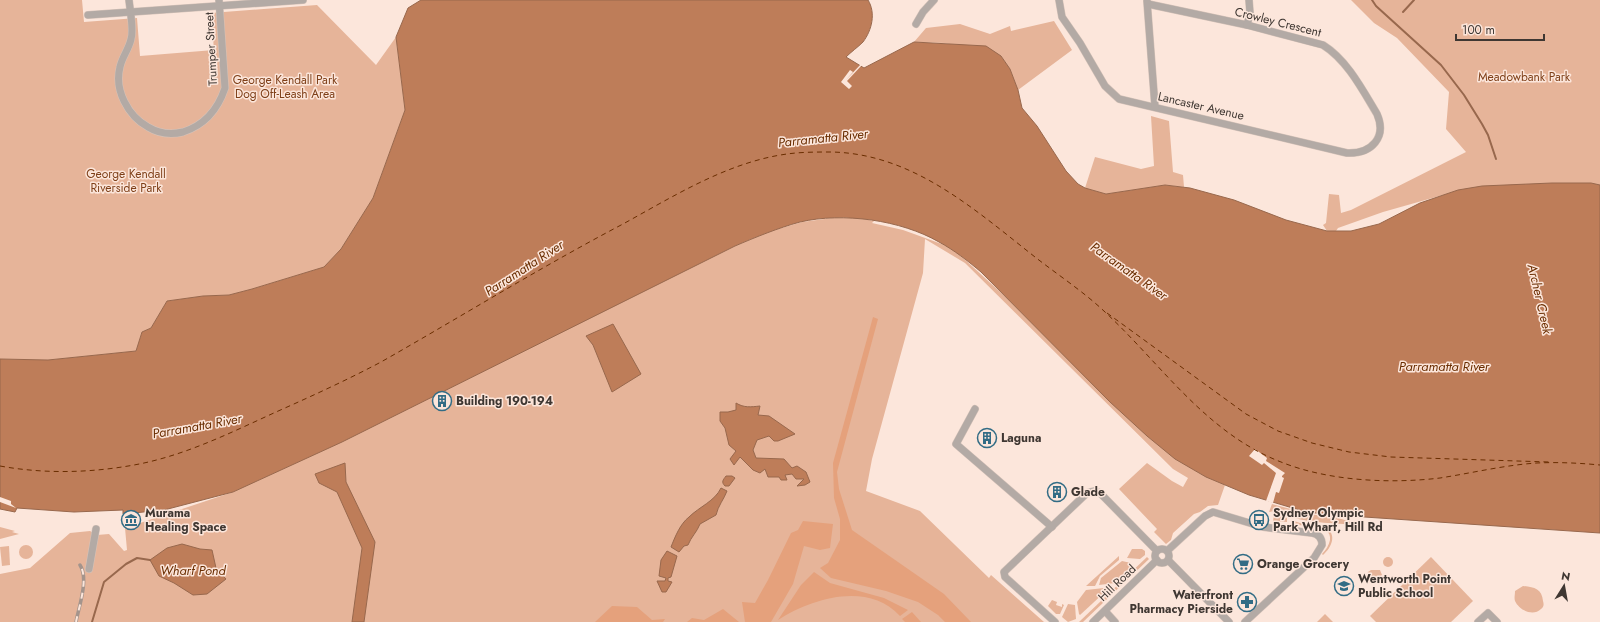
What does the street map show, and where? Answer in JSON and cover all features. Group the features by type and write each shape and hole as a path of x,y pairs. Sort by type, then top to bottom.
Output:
{"street":[{"path":"129,0 130,11"},
{"path":"88,15 219,3 303,0"},
{"path":"916,24 923,12 934,0"},
{"name":"Lancaster Avenue","path":"1059,0 1062,17 1080,43 1105,86 1119,99 1347,153 1366,151 1378,138 1380,130"},
{"path":"1247,25 1250,13 1249,0"},
{"path":"1147,2 1155,107"},
{"name":"Crowley Crescent","path":"1147,2 1247,25 1323,45 1332,50 1342,60 1377,114 1380,122 1380,130"},
{"name":"Trumper Street","path":"130,11 132,38 119,69 119,85 123,100 140,122 150,128 165,133 178,133 191,129 203,122 221,101 225,88 219,3"},
{"path":"975,409 956,444 1052,527"},
{"path":"1055,622 1005,577 1004,574 1005,571 1087,493 1095,491 1100,493 1157,551"},
{"path":"1168,551 1205,516 1213,512 1263,528 1309,532 1318,535 1321,538 1322,545 1314,558 1245,622"},
{"path":"89,569 96,529"},
{"path":"1157,551 1163,549 1168,551"},
{"path":"1157,551 1155,556 1157,560 1163,563 1168,560 1170,555 1168,551"},
{"name":"Hill Road","path":"1093,622 1157,560"},
{"path":"1168,560 1229,622"},
{"path":"1105,610 1115,622"},
{"path":"1478,622 1488,613 1497,622"}],"green space":[{"name":"George Kendall Riverside Park","path":"0,0 82,0 84,22 137,18 140,56 214,50 211,13 317,5 376,65 396,37 405,110 373,198 341,249 324,267 229,295 203,296 167,301 151,328 142,332 136,351 48,360 0,359"},
{"name":"Meadowbank Park","path":"1351,0 1600,0 1600,197 1443,195 1383,212 1338,228 1336,231 1327,231 1323,225 1326,223 1329,194 1339,195 1341,213 1351,210 1466,152 1446,129 1449,92 1397,38 1374,23"},
{"path":"1054,21 1072,50 1018,90 1010,69 1001,56 945,43 914,42 926,28 960,24 990,34 1010,26 1011,31"},
{"path":"1151,116 1169,121 1173,172 1183,175 1184,187 1165,185 1106,194 1085,188 1095,157 1141,169 1154,166"},
{"path":"832,218 859,218 874,221 872,223 903,230 950,247 1011,302 1151,439 1199,473 1225,485 1218,505 1208,506 1200,512 1194,514 1173,533 1171,540 1166,544 1154,532 1157,529 1119,489 1147,463 1183,487 1188,478 1173,469 965,263 925,239 923,273 872,459 866,491 920,511 989,578 991,575 1044,622 0,622 0,574 30,568 70,533 90,531 97,535 109,534 124,551 127,550 125,528 233,492 735,246 768,232 802,222"},
{"path":"1272,504 1309,514 1338,518 1355,523 1353,525 1302,520 1280,512 1269,512"},
{"path":"1278,514 1287,518 1287,522 1273,521 1274,515"},
{"path":"1294,521 1306,525 1316,526 1293,525"},
{"path":"1316,526 1326,527 1332,537 1331,545 1323,555 1322,554 1330,540 1327,531"},
{"path":"0,527 15,531 12,532 19,534 0,539"},
{"path":"26,545 31,547 33,552 31,557 26,559 21,557 19,552 21,547"},
{"path":"9,546 10,565 2,566 0,547"},
{"path":"1132,549 1142,549 1145,551 1145,555 1140,559 1127,558"},
{"path":"1119,556 1119,560 1100,576 1095,586 1086,586"},
{"path":"1147,557 1149,559 1083,622 1079,622"},
{"path":"1386,557 1390,557 1393,562 1390,567 1386,567 1383,564 1383,560"},
{"path":"1431,557 1473,601 1451,622 1376,622 1370,616"},
{"path":"1122,561 1131,563 1131,567 1115,583 1099,585 1101,578"},
{"path":"1371,570 1380,570 1382,575 1379,578 1374,577 1369,582 1366,581 1368,572"},
{"path":"1523,586 1537,589 1541,594 1544,605 1538,611 1530,612 1523,610 1515,601 1515,591"},
{"path":"1104,588 1106,591 1080,615 1077,602 1086,590"},
{"path":"1052,600 1057,602 1056,605 1062,607 1062,604 1064,605 1060,614 1056,614 1048,606"},
{"path":"1068,604 1075,605 1076,619 1068,622 1062,617"},
{"path":"1325,614 1333,622 1317,622"}],"shaded area":[{"path":"873,317 878,319 837,472 839,489 852,530 944,594 971,622 945,622 938,615 918,602 886,591 831,578 820,568 828,563 840,540 840,519 834,498 833,463"},
{"path":"803,521 833,524 830,548 820,550 804,546 793,584 771,622 745,622 742,602 755,603 791,533 798,530"},
{"path":"814,572 830,583 884,598 908,610 900,616 887,605 872,599 856,596 840,597 807,605 778,620 801,585"},
{"path":"612,606 637,607 652,620 665,619 663,622 595,622"},
{"path":"723,609 739,622 687,622 692,618 704,620"},
{"path":"912,612 921,622 905,622 902,619"}],"water":[{"name":"Parramatta River","path":"421,0 868,0 872,10 871,27 863,42 846,57 864,68 914,42 986,46 1001,56 1010,69 1018,90 1022,108 1037,126 1066,171 1078,184 1085,188 1106,194 1165,185 1190,188 1234,200 1286,220 1327,231 1351,231 1379,224 1420,203 1458,190 1482,186 1552,183 1591,183 1600,185 1600,533 1306,512 1249,495 1206,477 1175,459 1147,436 1110,402 981,272 966,260 924,234 890,223 853,218 817,219 800,222 735,246 342,442 233,492 164,510 123,514 123,510 74,512 17,508 15,512 0,509 0,359 48,360 136,351 142,332 151,328 167,301 203,296 229,295 252,289 324,267 341,249 373,198 405,110 396,37 408,8"},
{"path":"613,324 641,374 612,392 593,345 586,336"},
{"path":"736,403 751,407 760,406 758,415 769,416 795,434 778,441 774,441 769,436 757,440 753,450 756,458 784,459 792,468 797,466 806,472 810,482 805,485 797,486 804,479 796,479 792,474 785,475 787,480 781,480 779,477 768,477 765,469 760,473 753,470 740,457 734,465 730,459 736,451 729,445 725,428 720,421 720,412 736,410"},
{"path":"345,463 346,482 375,542 364,622 352,622 362,548 337,492 319,483 315,474"},
{"path":"726,476 732,476 735,478 729,486 725,486 723,483"},
{"path":"721,488 727,491 716,515 700,524 688,545 684,546 679,552 671,547 683,523 693,513 715,497"},
{"name":"Wharf Pond","path":"182,544 200,549 212,550 216,568 226,579 207,594 193,595 174,583 159,576 150,560 167,548"},
{"path":"667,551 677,556 671,577 668,578 668,581 672,582 666,592 662,592 657,581 665,581 666,578 659,576 661,560"}],"pier":[{"path":"861,64 862,65 847,81 852,86 849,89 841,82 850,70 853,72 846,80"},
{"path":"1255,449 1267,458 1266,461 1285,473 1282,476 1284,478 1279,493 1276,492 1273,503 1266,501 1276,473 1264,463 1262,465 1249,456"},
{"path":"0,497 11,501 11,504 16,508 0,502"}],"waterway":[{"name":"Archer Creek","path":"1372,0 1376,6 1441,65 1464,95 1482,124 1488,135 1496,159"},
{"path":"1403,12 1414,0"},
{"path":"92,622 104,582 126,564 137,558 150,560"}],"ferry route":[{"path":"0,466 17,469 67,472 101,470 153,461 189,450 224,436 303,400 381,362 562,257 662,202 702,182 723,172 765,158 792,153 809,152 832,152 861,155 889,162 916,173 941,187 989,221 1097,305 1126,332 1186,396 1207,416 1230,434 1254,449 1281,462 1299,468 1339,477 1380,481 1440,478 1501,467 1537,463 1600,465"},
{"path":"1107,313 1246,414 1278,431 1312,443 1349,452 1391,457 1549,462"}],"railway":[{"path":"76,622 84,578 80,565"}],"place":[{"name":"Building 190-194","path":"442,401"},
{"name":"Laguna","path":"987,438"},
{"name":"Glade","path":"1057,492"},
{"name":"Murama Healing Space","path":"131,520"},
{"name":"Sydney Olympic Park Wharf, Hill Rd","path":"1259,520"},
{"name":"Orange Grocery","path":"1243,564"},
{"name":"Wentworth Point Public School","path":"1344,586"},
{"name":"Waterfront Pharmacy Pierside","path":"1247,602"}],"park label":[{"name":"George Kendall Park Dog Off-Leash Area","path":"285,87"}]}
